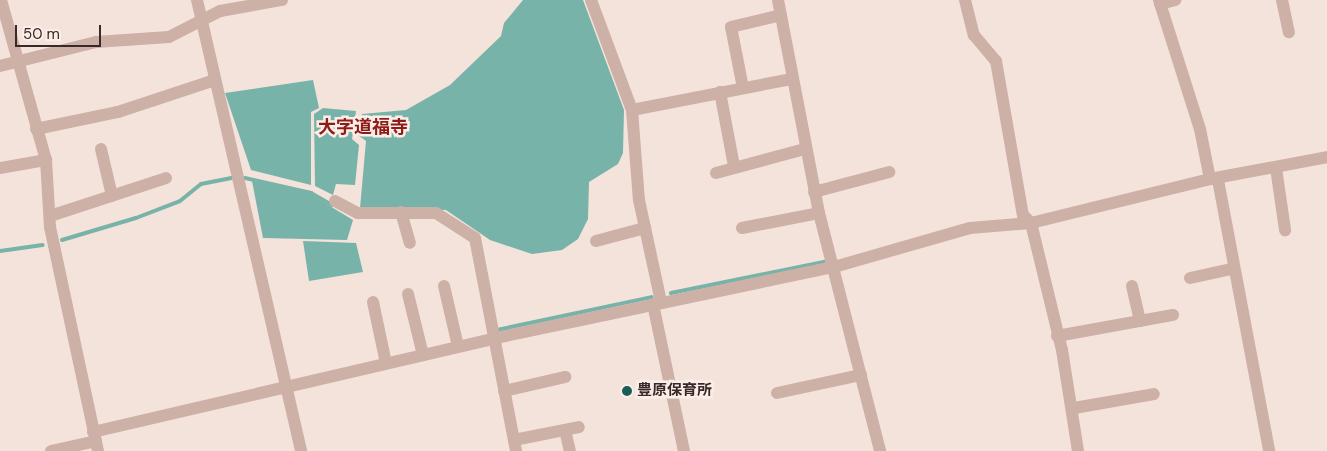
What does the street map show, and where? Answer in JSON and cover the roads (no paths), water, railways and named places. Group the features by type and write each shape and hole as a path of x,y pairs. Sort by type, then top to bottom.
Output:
{"street":[{"path":"197,0 301,451"},
{"path":"0,66 96,42 169,37 220,11 282,0"},
{"path":"591,0 632,110 645,228 684,451"},
{"path":"778,0 791,79 814,192 880,451"},
{"path":"965,0 974,34 996,61 1023,215 1031,223 1074,408 1078,451"},
{"path":"1175,0 1159,2 1214,179 1270,451"},
{"path":"1282,0 1289,32"},
{"path":"3,1 15,63 46,160 50,216 96,442"},
{"path":"743,88 731,27 780,15"},
{"path":"632,110 791,79"},
{"path":"36,128 118,112 215,80"},
{"path":"720,92 734,166"},
{"path":"101,149 112,196"},
{"path":"716,173 734,166 805,150"},
{"path":"51,451 96,442 287,386 423,354 657,303 834,268 970,228 1031,223 1214,179 1327,157"},
{"path":"0,168 46,160"},
{"path":"1276,168 1285,230"},
{"path":"814,192 889,172"},
{"path":"50,216 166,178"},
{"path":"335,200 358,213 401,212 447,216 475,238 496,338 504,391 518,443 579,427"},
{"path":"401,212 410,243"},
{"path":"742,228 819,213"},
{"path":"596,241 645,228"},
{"path":"1190,278 1232,269"},
{"path":"444,286 458,346"},
{"path":"1132,286 1140,321"},
{"path":"408,294 423,354"},
{"path":"373,302 386,363"},
{"path":"1057,336 1173,315"},
{"path":"778,392 861,375"},
{"path":"504,391 565,377"},
{"path":"1074,408 1154,394"},
{"path":"565,430 570,451"}],"water":[{"path":"523,0 583,0 624,110 623,153 618,164 589,182 588,219 578,239 562,250 532,254 490,240 446,210 360,208 366,141 358,135 362,114 406,110 450,85 501,36 504,23"},
{"path":"313,80 319,108 311,112 311,185 251,170 225,93"},
{"path":"323,108 356,111 352,139 359,145 355,185 336,184 333,195 315,186 314,114"},
{"path":"252,181 310,194 353,220 347,240 263,238"},
{"path":"303,241 356,243 363,272 309,281"}],"waterway":[{"path":"62,240 136,218 180,201 201,184 231,178"},
{"path":"245,178 311,193 332,205"},
{"path":"0,251 43,245"},
{"path":"671,293 824,262"},
{"path":"497,330 652,297"}],"place":[{"name":"豊原保育所","path":"627,391"}],"district":[{"name":"大字道福寺","path":"363,127"}]}
